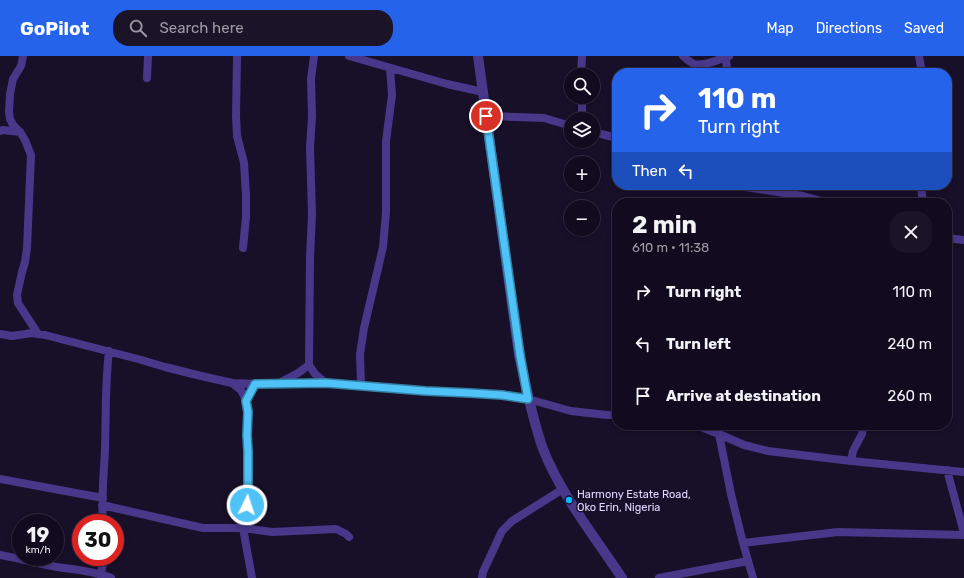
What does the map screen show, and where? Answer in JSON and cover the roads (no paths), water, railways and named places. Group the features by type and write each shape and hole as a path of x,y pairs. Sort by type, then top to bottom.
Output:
{"street":[{"path":"23,56 21,66 13,79 9,112 10,120 25,140 31,155 27,248 17,294 18,303 38,334"},
{"path":"147,78 148,56"},
{"path":"237,56 237,136 244,163 246,195 246,217 243,248"},
{"path":"314,56 311,78 312,116 310,148 312,214 309,365 315,374 326,383"},
{"path":"349,56 483,92"},
{"path":"478,56 518,347 528,399 544,449 560,484 622,578"},
{"path":"582,56 582,68"},
{"path":"683,56 690,62 702,65 728,57 727,68"},
{"path":"919,56 921,68"},
{"path":"362,386 360,354 364,328 383,246 385,219 386,140 392,95 390,68"},
{"path":"486,116 544,118 564,124"},
{"path":"0,131 20,132"},
{"path":"600,134 612,137"},
{"path":"765,190 810,198"},
{"path":"952,239 964,240"},
{"path":"0,334 12,336 32,333 38,334 108,351 197,376 232,383 326,383 426,391 478,393 528,399 572,411 612,415"},
{"path":"103,514 106,374 108,351"},
{"path":"279,383 298,373 309,365"},
{"path":"232,383 241,390 246,401 248,412 248,494 243,528 252,578"},
{"path":"246,401 255,384"},
{"path":"708,430 744,445 768,451 964,472"},
{"path":"851,461 853,450 863,430"},
{"path":"719,434 731,494 753,578"},
{"path":"743,543 838,532 964,534 947,470"},
{"path":"0,479 103,502 203,528 243,528 272,532 336,529 349,537"},
{"path":"482,578 483,572 502,531 512,521 563,489"},
{"path":"0,555 111,578"},
{"path":"659,578 748,561"},
{"path":"102,576 103,566"}],"place":[{"name":"Harmony Estate Road, Oko Erin, Nigeria","path":"569,500"}]}
